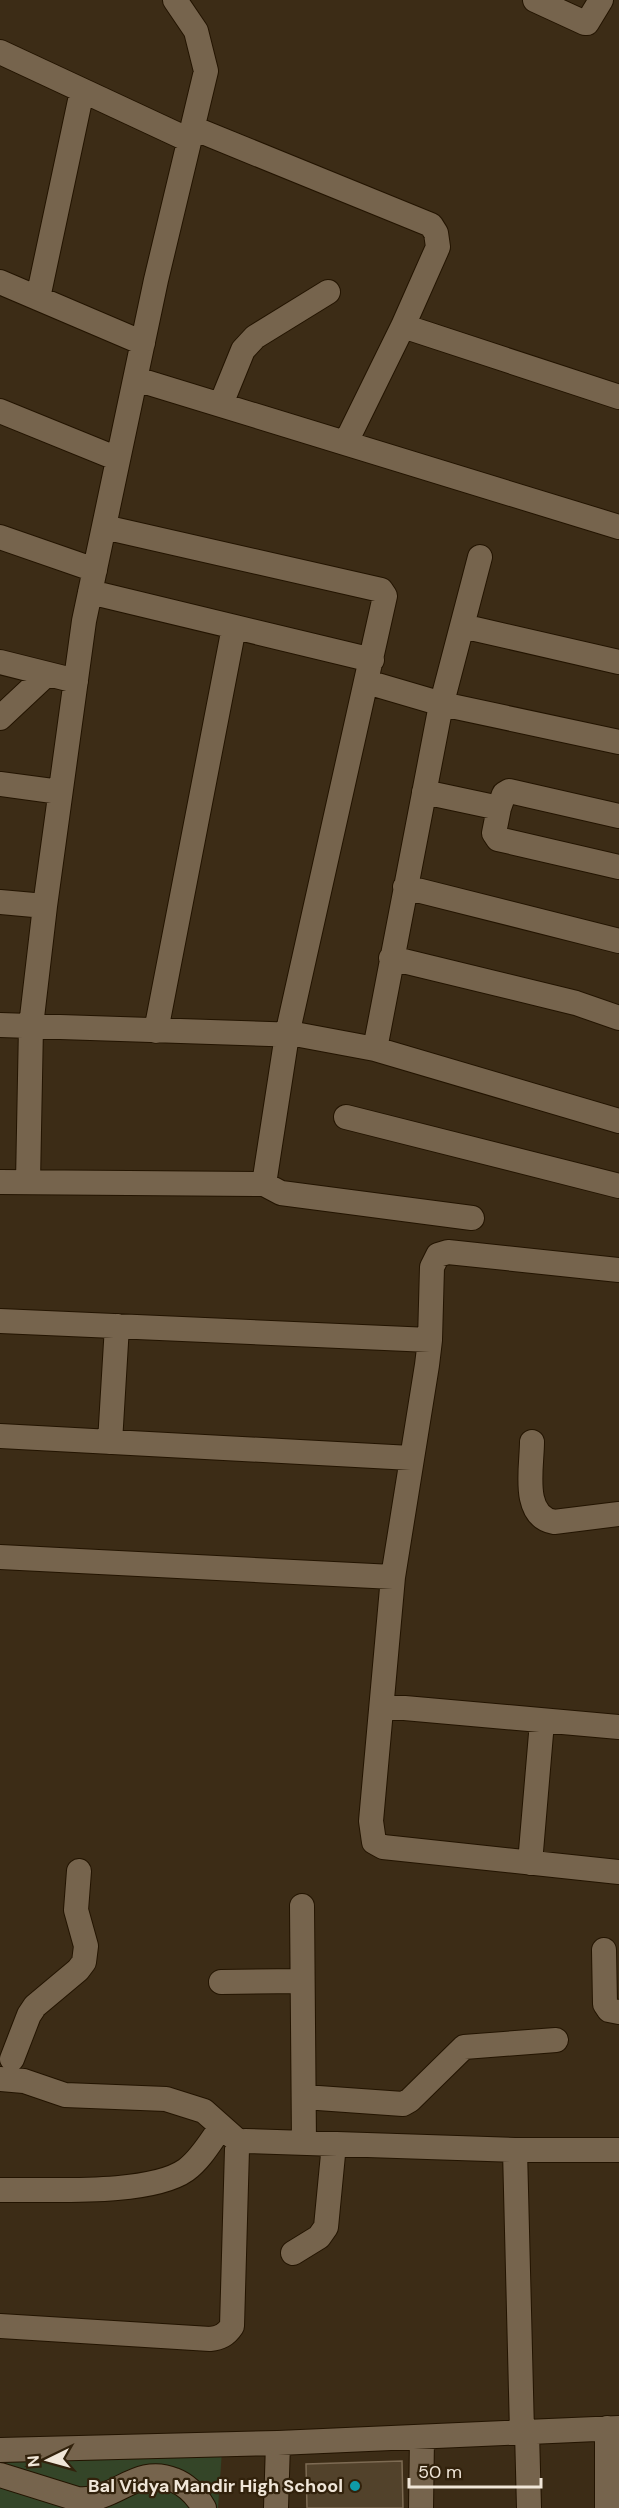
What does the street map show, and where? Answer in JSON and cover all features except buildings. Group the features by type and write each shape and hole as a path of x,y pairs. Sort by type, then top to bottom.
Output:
{"street":[{"path":"28,1182 31,1026 60,792 92,581 143,343 206,71 196,31 176,0"},
{"path":"535,0 587,23 601,0"},
{"path":"0,53 82,91 431,225 436,233 438,247 403,326 346,442"},
{"path":"39,298 82,91"},
{"path":"0,282 143,343"},
{"path":"221,404 243,350 255,337 328,292"},
{"path":"403,326 619,397"},
{"path":"136,379 619,526"},
{"path":"0,411 118,459"},
{"path":"104,526 381,590 385,596 287,1035 264,1184"},
{"path":"0,537 92,581 369,671 442,704 619,742"},
{"path":"375,1049 442,704 480,557"},
{"path":"462,626 619,662"},
{"path":"156,1031 234,627"},
{"path":"0,662 76,681"},
{"path":"0,718 47,674"},
{"path":"0,784 60,792"},
{"path":"619,816 509,791 504,794 494,833 498,839 619,867"},
{"path":"424,792 499,808"},
{"path":"405,887 619,941"},
{"path":"0,902 45,906"},
{"path":"392,957 576,1003 619,1018"},
{"path":"0,1025 287,1035 375,1049 619,1121"},
{"path":"346,1117 619,1186"},
{"path":"0,1182 264,1184 280,1193 472,1218"},
{"path":"619,1270 444,1252 438,1255 432,1267 430,1340 393,1576 371,1821 374,1842 383,1848 619,1872"},
{"path":"0,1321 430,1340"},
{"path":"110,1442 117,1326"},
{"path":"0,1436 411,1458"},
{"path":"532,1442 531,1491 534,1508 539,1515 554,1522 619,1514"},
{"path":"0,1557 393,1576"},
{"path":"382,1706 542,1722 619,1727"},
{"path":"530,1863 542,1722"},
{"path":"79,1871 76,1911 86,1946 84,1962 78,1970 35,2006 4,2060 24,2081 65,2095 166,2099 204,2111 240,2144"},
{"path":"302,1906 304,2143"},
{"path":"604,1950 605,2004 609,2010 619,2012"},
{"path":"221,1982 301,1981"},
{"path":"304,2097 403,2104 410,2100 464,2046 556,2040"},
{"path":"0,2190 129,2187 157,2182 186,2170 196,2162 221,2127"},
{"path":"0,2326 210,2339 220,2338 227,2333 232,2326 237,2149 245,2141 515,2150 619,2150"},
{"path":"293,2253 319,2237 326,2227 334,2144"},
{"path":"515,2150 529,2508"},
{"path":"0,2450 278,2443 613,2428 607,2508"},
{"path":"421,2508 422,2436"},
{"path":"276,2508 278,2443"},
{"path":"0,2475 77,2499 88,2500 106,2495 145,2475 163,2475 181,2482 198,2498 204,2508"}],"green space":[{"path":"222,2451 218,2508 0,2508 0,2455"}],"place":[{"name":"Bal Vidya Mandir High School","path":"355,2486"}]}
